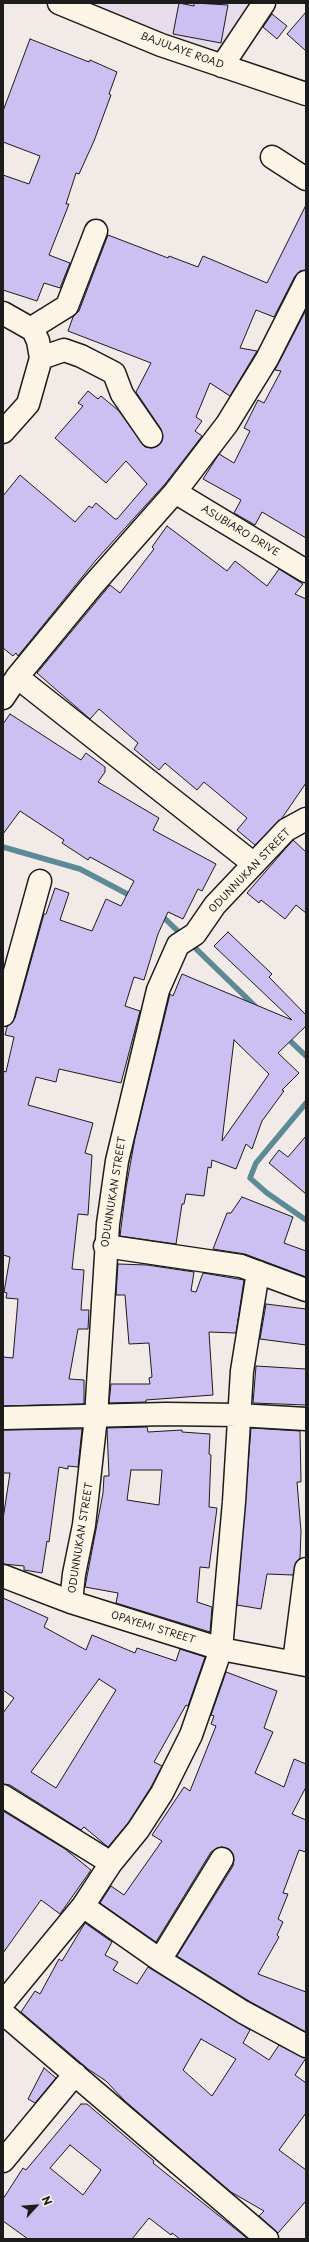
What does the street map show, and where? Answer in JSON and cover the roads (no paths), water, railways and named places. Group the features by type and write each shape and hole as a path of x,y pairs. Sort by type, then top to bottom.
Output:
{"street":[{"name":"BAJULAYE ROAD","path":"59,3 161,45 306,94"},
{"path":"222,66 264,3"},
{"path":"272,157 306,179"},
{"path":"33,330 38,324 67,306 96,231"},
{"path":"3,698 17,677 92,586 175,492 227,424 267,359 306,282"},
{"path":"3,313 33,330 38,341 41,358 28,404 3,432"},
{"path":"41,358 64,350 82,356 114,373 122,394 151,436"},
{"name":"ASUBIARO DRIVE","path":"175,492 306,571"},
{"path":"17,677 254,864"},
{"name":"ODUNNUKAN STREET","path":"71,1602 74,1574 84,1525 96,1417 105,1246 117,1161 144,1042 158,990 186,940 215,905 286,830 306,820"},
{"path":"3,1015 40,881"},
{"path":"105,1246 241,1266 306,1290"},
{"path":"3,2004 83,1906 110,1863 138,1830 162,1793 191,1735 220,1649 234,1502 238,1415 242,1371 258,1272"},
{"path":"3,1418 96,1417 166,1414 238,1415 306,1419"},
{"path":"300,1664 306,1569"},
{"name":"OPAYEMI STREET","path":"3,1576 71,1602 220,1649 300,1664"},
{"path":"3,1796 110,1863"},
{"path":"160,1960 222,1859"},
{"path":"83,1906 160,1960 243,2012 306,2046"},
{"path":"3,2013 267,2239"},
{"path":"3,2161 75,2074"}],"waterway":[{"path":"3,847 80,869 133,897"},
{"path":"160,914 183,936"},
{"path":"190,943 257,1008"},
{"path":"286,1037 306,1056"},
{"path":"306,1103 256,1163 250,1178 267,1193 306,1220"}]}
